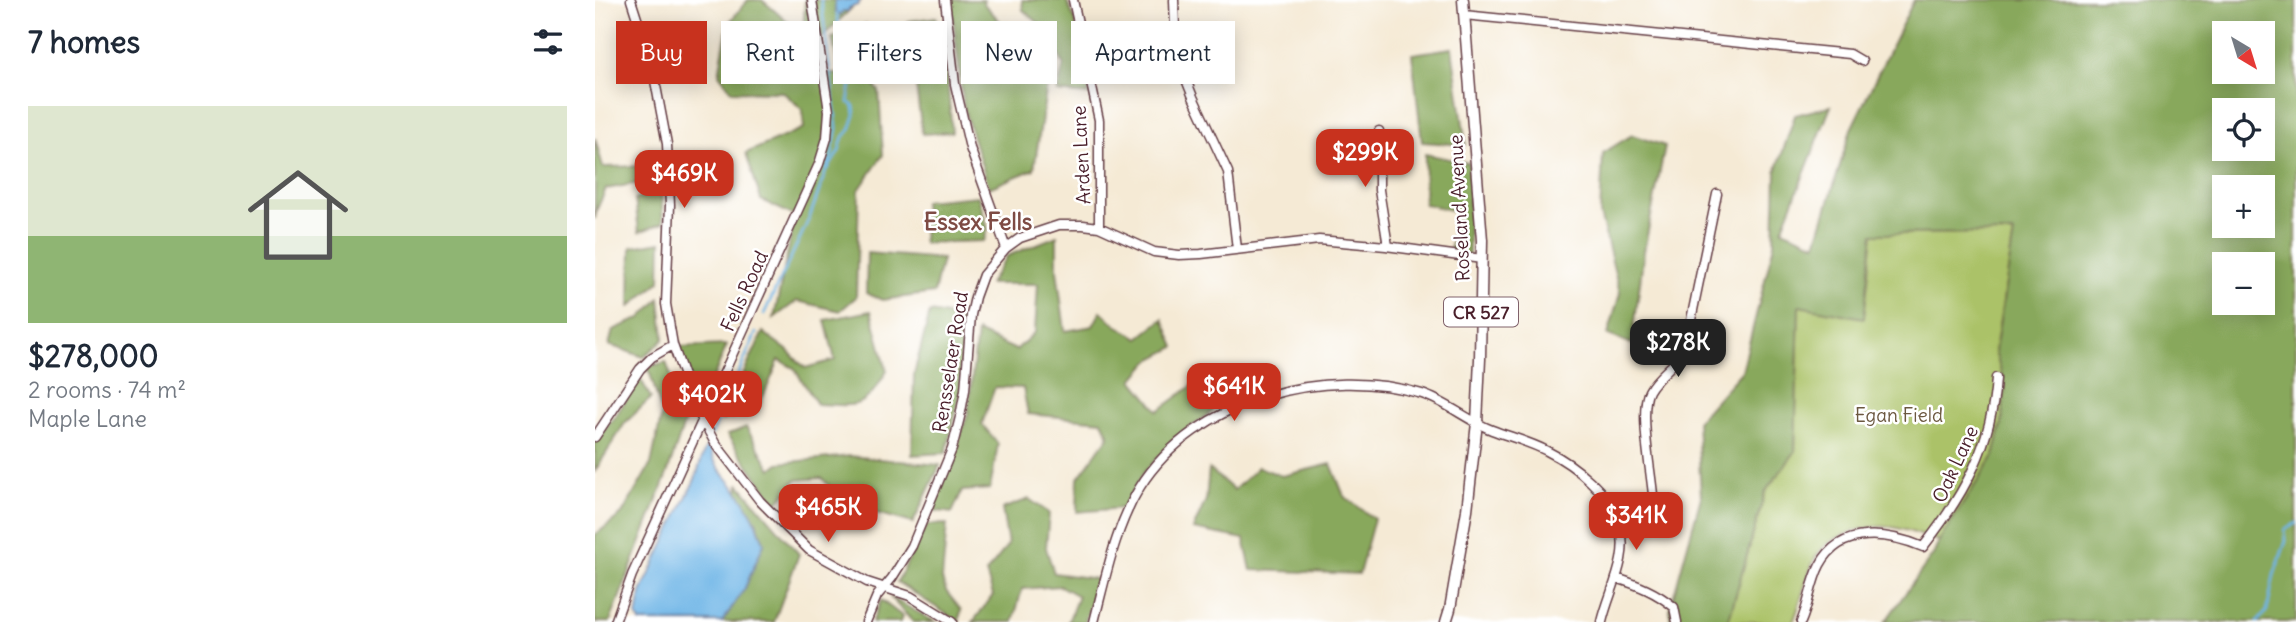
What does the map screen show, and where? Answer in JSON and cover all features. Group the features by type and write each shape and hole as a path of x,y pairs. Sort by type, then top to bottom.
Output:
{"main road":[{"name":"Roseland Avenue","path":"1446,622 1468,510 1480,359 1482,259 1462,0"}],"street":[{"path":"631,0 652,65 667,144 670,205 666,304 673,345 702,419 715,443 760,501 809,550 867,582 910,596 952,622"},
{"name":"Fells Road","path":"615,622 632,575 789,233 824,150 829,111 812,0"},
{"path":"946,0 955,83 970,148 1006,247"},
{"name":"Arden Lane","path":"1073,0 1099,120 1099,227"},
{"path":"1174,0 1176,55 1228,172 1237,249"},
{"path":"1464,15 1850,54 1862,61"},
{"path":"1379,131 1379,190 1388,246"},
{"path":"1620,523 1638,520 1650,507 1653,495 1644,409 1648,393 1659,376 1679,359 1685,349 1717,194"},
{"name":"Rensselaer Road","path":"866,622 877,596 912,546 952,449 965,390 975,297 983,275 1006,247 1035,232 1059,225 1099,227 1154,252 1179,255 1319,240 1482,259"},
{"path":"595,437 640,369 652,357 673,345"},
{"name":"Oak Lane","path":"1801,622 1820,565 1837,546 1857,537 1882,535 1894,536 1923,547 1944,522 1959,499 1984,445 1992,419 1996,378"},
{"path":"1097,621 1117,538 1140,487 1177,444 1233,407 1250,400 1289,391 1337,385 1370,385 1424,395 1477,423 1546,451 1562,460 1605,498 1620,523 1622,557 1602,622"},
{"path":"1616,578 1649,589 1665,600 1674,607 1677,622"}],"green space":[{"path":"748,0 762,0 787,21 730,21"},
{"path":"805,0 860,0 838,21 833,21 833,26 819,40 819,21 804,21"},
{"path":"951,0 984,0 983,3 1000,21 961,21 961,84"},
{"path":"1022,0 1066,0 1075,21 1071,21 1071,84 1087,84 1089,95 1057,92 1064,65 1057,51 1057,21 1036,21 1023,10"},
{"path":"1914,0 2296,0 2296,622 1885,622 1934,553 1994,456 2002,424 2005,386 1995,351 2014,233 1873,234 1864,318 1799,306 1795,452 1765,492 1728,622 1670,622 1670,609 1701,497 1697,421 1742,371 1774,244 1776,172 1795,115 1831,106 1782,230 1816,244 1851,129"},
{"path":"936,17 938,21 908,21"},
{"path":"1452,48 1466,145 1422,142 1412,54"},
{"path":"819,54 822,73 833,74 833,84 873,84 879,91 883,155 859,190 856,297 840,311 797,301 774,318 795,216 761,200 746,153 804,128 802,109 783,92 732,91 727,84 819,84"},
{"path":"947,78 952,132 922,134 916,84 947,84"},
{"path":"961,84 1047,85 1034,169 989,188 964,109"},
{"path":"1632,135 1665,146 1644,251 1632,344 1608,335 1620,293 1600,214 1603,153"},
{"path":"595,138 603,167 655,166 656,180 606,189 595,219"},
{"path":"1425,154 1469,163 1469,255 1450,252 1456,211 1424,204"},
{"path":"661,190 663,223 639,232 635,199"},
{"path":"978,196 988,229 984,241 923,243 924,201"},
{"name":"Egan Field","path":"2014,233 1995,351 2005,386 2002,424 1994,456 1939,541 1887,527 1843,535 1817,555 1793,622 1728,622 1765,492 1795,452 1799,305 1873,234"},
{"path":"1057,236 1057,270 1065,331 1093,326 1101,311 1116,325 1139,338 1163,319 1175,347 1150,360 1133,380 1158,411 1200,380 1213,411 1177,437 1144,472 1123,508 1077,512 1078,478 1109,436 1102,421 1028,414 1023,388 995,387 982,424 998,444 990,489 962,491 952,513 931,510 968,413 977,332 1016,350 1035,332 1038,284 989,284 1007,256"},
{"path":"661,242 660,281 630,307 631,247"},
{"path":"867,253 942,259 934,293 882,300 866,293"},
{"path":"660,298 664,339 644,357 609,345 613,330 641,318"},
{"path":"871,311 887,371 866,399 852,405 817,404 794,368 779,360 757,411 722,420 763,332 805,368 835,360 825,320"},
{"path":"930,312 963,318 962,386 946,453 912,455 914,374"},
{"path":"727,345 701,406 678,347"},
{"path":"666,362 686,418 610,622 595,622 595,535 622,514 651,464 662,413 648,367"},
{"path":"640,378 651,398 625,423 595,471 595,440 615,417"},
{"path":"746,427 771,469 779,463 850,456 940,465 913,523 847,505 822,478 796,480 776,504 727,435"},
{"path":"1331,464 1344,496 1374,519 1359,574 1251,570 1244,539 1193,529 1206,500 1209,469 1234,490 1258,467 1282,476"},
{"path":"739,484 799,554 774,622 722,622 745,588 764,543 757,523 738,492"},
{"path":"1029,499 1049,513 1046,548 1054,573 1098,579 1085,622 1068,622 1078,596 1060,586 1022,589 1013,622 973,622 993,595 986,573 1008,545 1002,509"},
{"path":"947,524 942,579 946,591 961,610 959,622 897,582 927,525"},
{"path":"890,597 935,622 913,622"},
{"path":"881,600 902,616 900,622 872,622"}],"water":[{"path":"835,0 861,0 858,5 840,15 835,12"},
{"path":"707,447 718,467 746,504 764,543 745,588 722,622 640,622 637,617 641,592 695,479"}],"waterway":[{"path":"764,314 809,219 832,154 837,128 821,0"},
{"path":"828,169 839,151 842,139 850,130 855,115 854,106 848,102 855,44 839,34 837,14"},
{"path":"712,434 756,333"},
{"path":"2257,622 2267,611 2274,575 2286,541 2285,530 2296,523"}],"district":[{"name":"Essex Fells","path":"978,221"}]}
